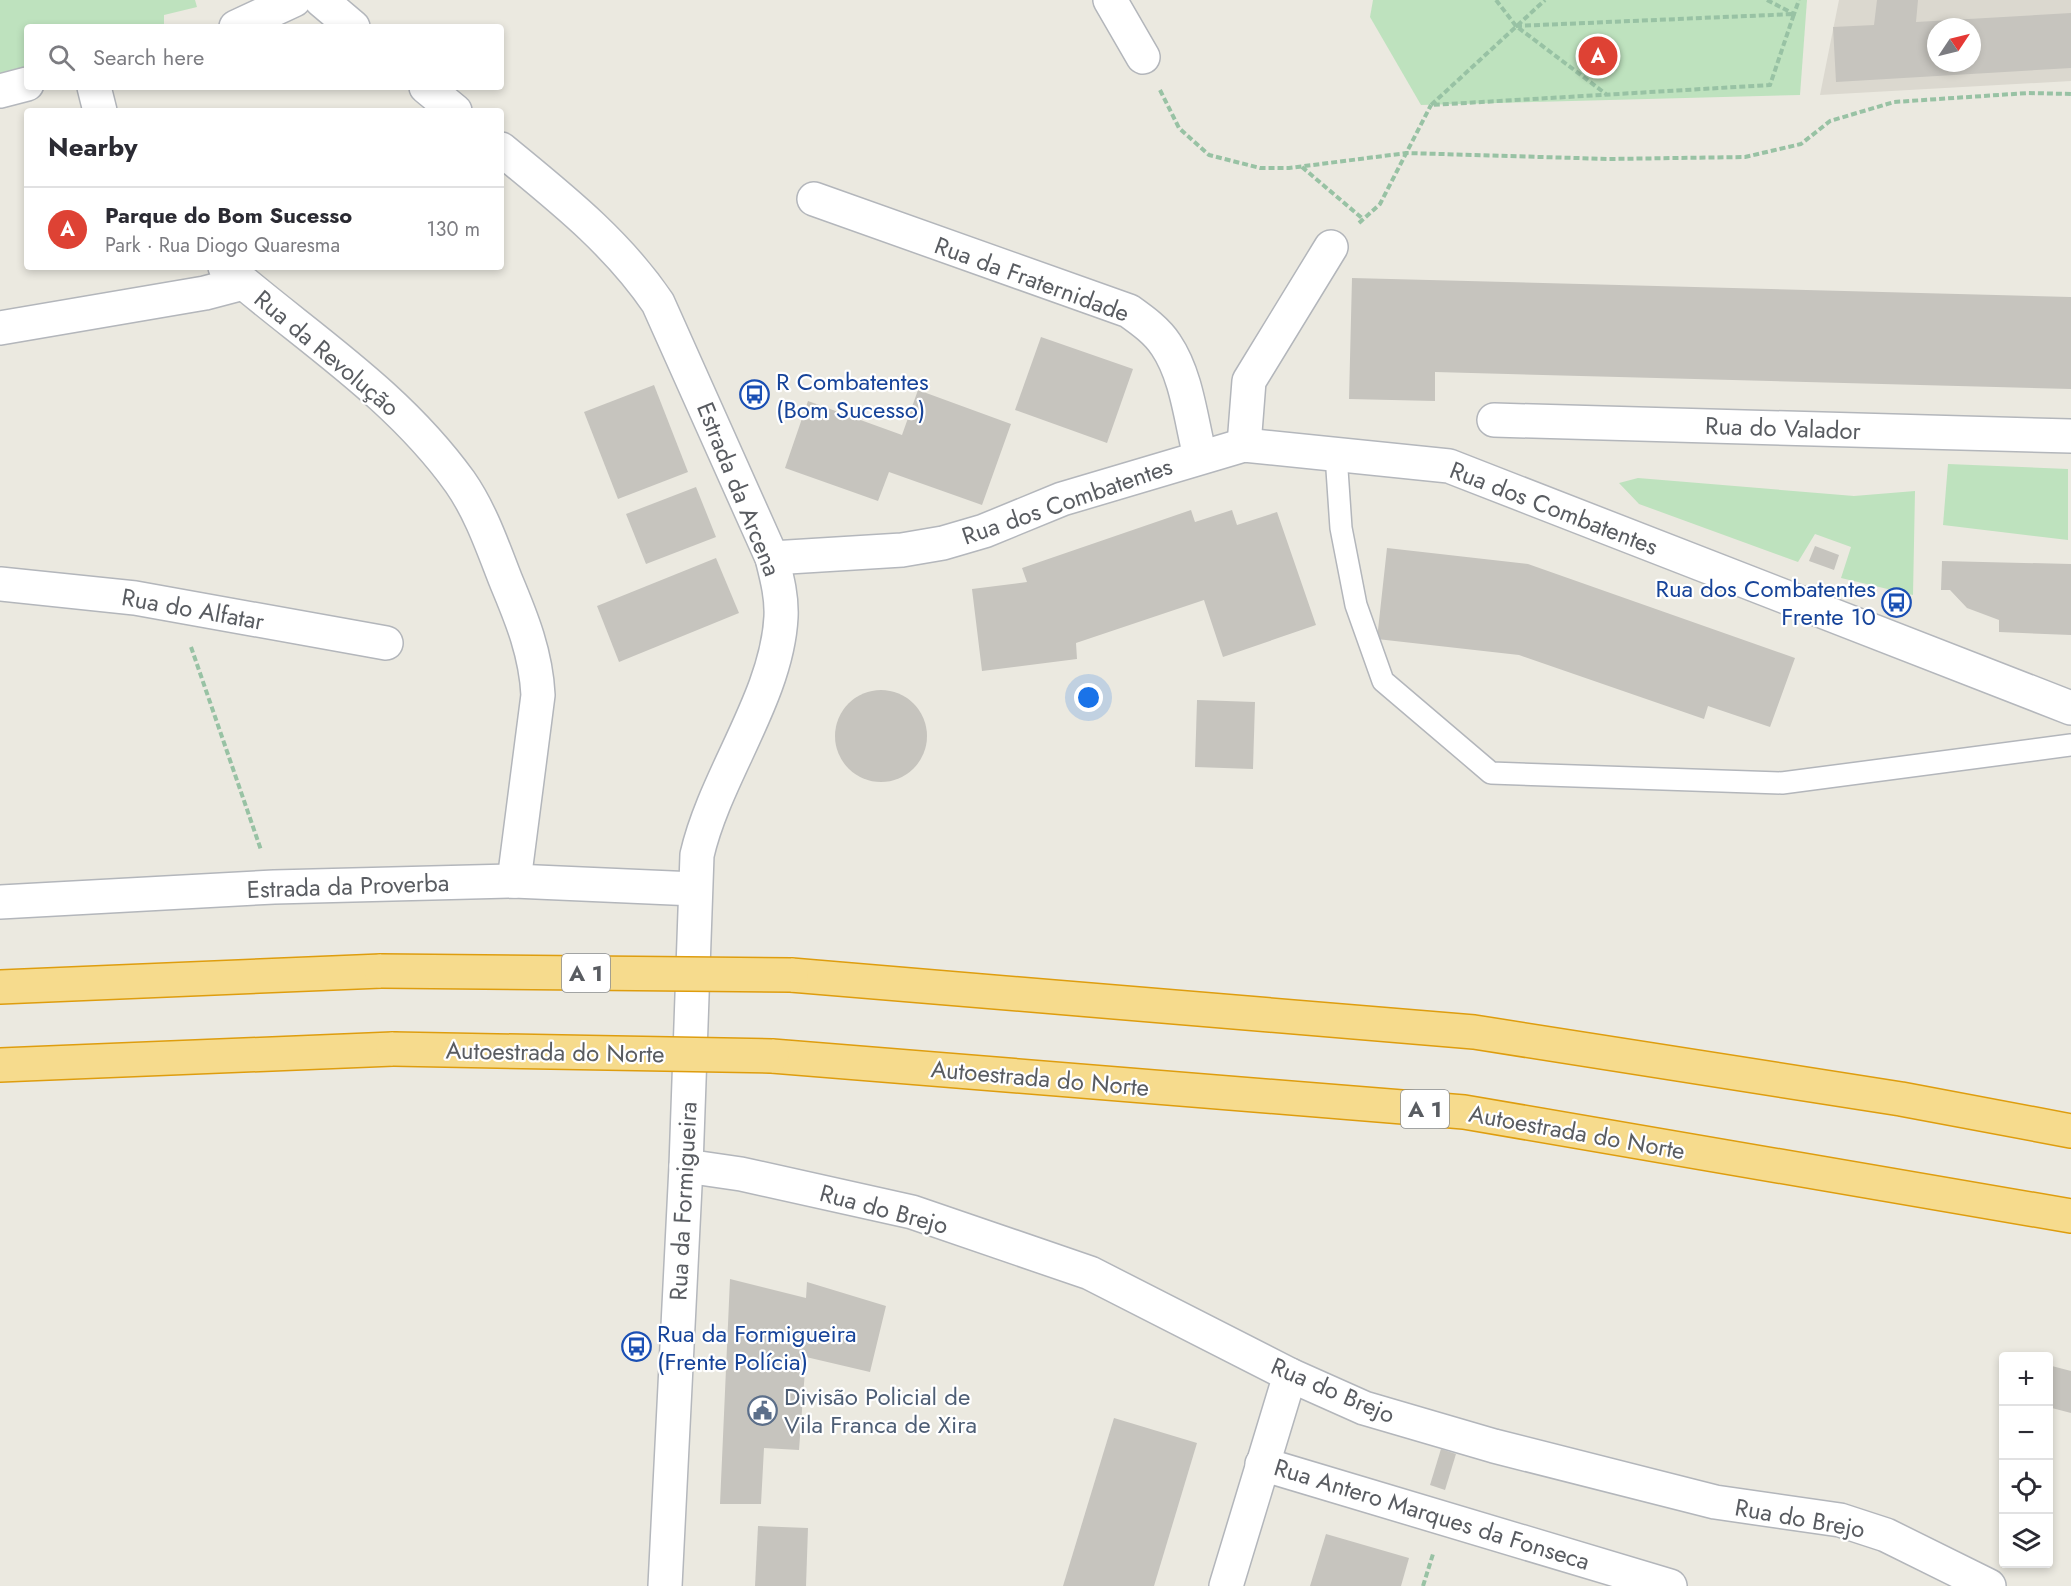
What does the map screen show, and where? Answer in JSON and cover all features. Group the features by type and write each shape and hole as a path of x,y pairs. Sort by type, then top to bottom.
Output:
{"highway":[{"name":"A 1","path":"0,987 381,971 791,975 1474,1032 1901,1099 2071,1131"},
{"name":"Autoestrada do Norte","path":"0,1065 393,1049 772,1056 1464,1112 2071,1216"}],"street":[{"path":"242,24 294,0"},
{"path":"321,0 349,24"},
{"path":"1110,0 1143,57"},
{"path":"0,91 24,85"},
{"path":"95,90 99,108"},
{"path":"430,90 451,108"},
{"name":"Estrada da Arcena","path":"504,152 605,238 640,277 658,303 772,558 779,589 781,617 776,649 760,696 704,827 697,855 695,889"},
{"name":"Rua da Fraternidade","path":"814,199 1129,311 1150,327 1166,344 1177,364 1200,456"},
{"path":"1244,445 1249,381 1331,247"},
{"path":"0,328 205,293 234,275"},
{"name":"Rua da Revolução","path":"234,275 387,398 461,483 483,523 526,629 537,666 538,695 514,881"},
{"name":"Rua do Valador","path":"1494,420 2071,436"},
{"name":"Rua dos Combatentes","path":"772,558 902,550 943,543 984,531 1062,499 1200,456 1244,445 1449,466 2071,708"},
{"name":"Rua do Alfatar","path":"0,584 135,598 386,643"},
{"name":"Estrada da Proverba","path":"0,902 274,887 514,881 695,889"},
{"name":"Rua da Formigueira","path":"665,1586 686,1166 695,889"},
{"name":"Rua do Brejo","path":"686,1166 741,1174 912,1212 1090,1273 1290,1375 1364,1407 1494,1446 1715,1502 1840,1520 1886,1535 1989,1586"},
{"path":"1226,1586 1290,1375"},
{"name":"Rua Antero Marques da Fonseca","path":"1262,1464 1670,1586"}],"lane":[{"path":"1336,455 1341,528 1356,605 1383,681 1491,773 1782,783 2071,745"}],"path":[{"path":"1496,0 1516,26 1607,94"},
{"path":"1331,247 1380,204 1431,105 1545,0"},
{"path":"1767,0 1794,14"},
{"path":"1431,105 1770,85 1799,0"},
{"path":"1516,26 1794,14"},
{"path":"1143,57 1179,128 1209,155 1260,168 1301,166 1407,153 1609,159 1745,158 1801,144 1830,121 1894,102 2028,93 2071,94"},
{"path":"1301,166 1363,219"},
{"path":"177,606 274,887"}],"shaded area":[{"path":"1839,0 2071,0 2071,81 1820,95"}],"green space":[{"path":"0,0 195,0 197,7 164,15 164,24 24,24 24,73 0,80"},
{"path":"1373,0 1807,0 1800,95 1421,105 1370,17"},
{"path":"1948,464 2068,469 2068,540 1943,525"},
{"path":"1638,478 1854,496 1915,491 1913,595 1841,578 1851,547 1815,534 1798,562 1639,504 1619,483"}],"building":[{"path":"1877,0 1918,0 1916,22 1927,21 1927,72 1981,72 1981,18 2071,13 2071,68 1836,82 1833,27 1874,25"},
{"path":"1352,278 2071,297 2071,389 1435,372 1435,401 1349,399"},
{"path":"1041,337 1133,369 1107,443 1015,410"},
{"path":"654,385 688,472 618,499 584,412"},
{"path":"918,390 1011,424 982,505 889,472 878,501 785,468 808,401 902,435"},
{"path":"696,487 716,537 646,564 626,514"},
{"path":"1191,510 1195,522 1232,510 1237,525 1277,512 1316,625 1223,657 1204,600 1076,643 1077,659 982,671 972,589 1027,582 1022,568"},
{"path":"1815,546 1839,555 1834,570 1809,561"},
{"path":"1387,548 1528,564 1795,658 1770,727 1708,706 1704,719 1519,655 1377,639"},
{"path":"716,558 739,613 619,662 597,606"},
{"path":"1942,561 2071,564 2071,635 1999,632 1999,620 1967,608 1950,590 1941,590"},
{"path":"881,690 899,693 914,703 924,718 927,736 924,754 914,769 899,779 881,782 863,779 848,769 838,754 835,736 838,718 848,703 863,693"},
{"path":"1197,700 1255,702 1253,769 1195,767"},
{"name":"Divisão Policial de Vila Franca de Xira","path":"730,1279 806,1298 807,1282 886,1306 870,1372 806,1357 799,1450 764,1448 761,1504 720,1504"},
{"path":"2053,1366 2071,1371 2071,1413 2053,1408"},
{"path":"1114,1418 1197,1443 1154,1586 1063,1586"},
{"path":"1441,1449 1456,1454 1445,1490 1430,1485"},
{"path":"758,1526 808,1528 806,1586 755,1586"},
{"path":"1326,1534 1409,1558 1401,1586 1310,1586"}],"place":[{"name":"Parque do Bom Sucesso","path":"1598,56"},
{"name":"R Combatentes (Bom Sucesso)","path":"755,395"},
{"name":"Rua dos Combatentes Frente 10","path":"1897,602"},
{"name":"Rua da Formigueira (Frente Polícia)","path":"636,1347"},
{"name":"Divisão Policial de Vila Franca de Xira","path":"763,1410"}]}
